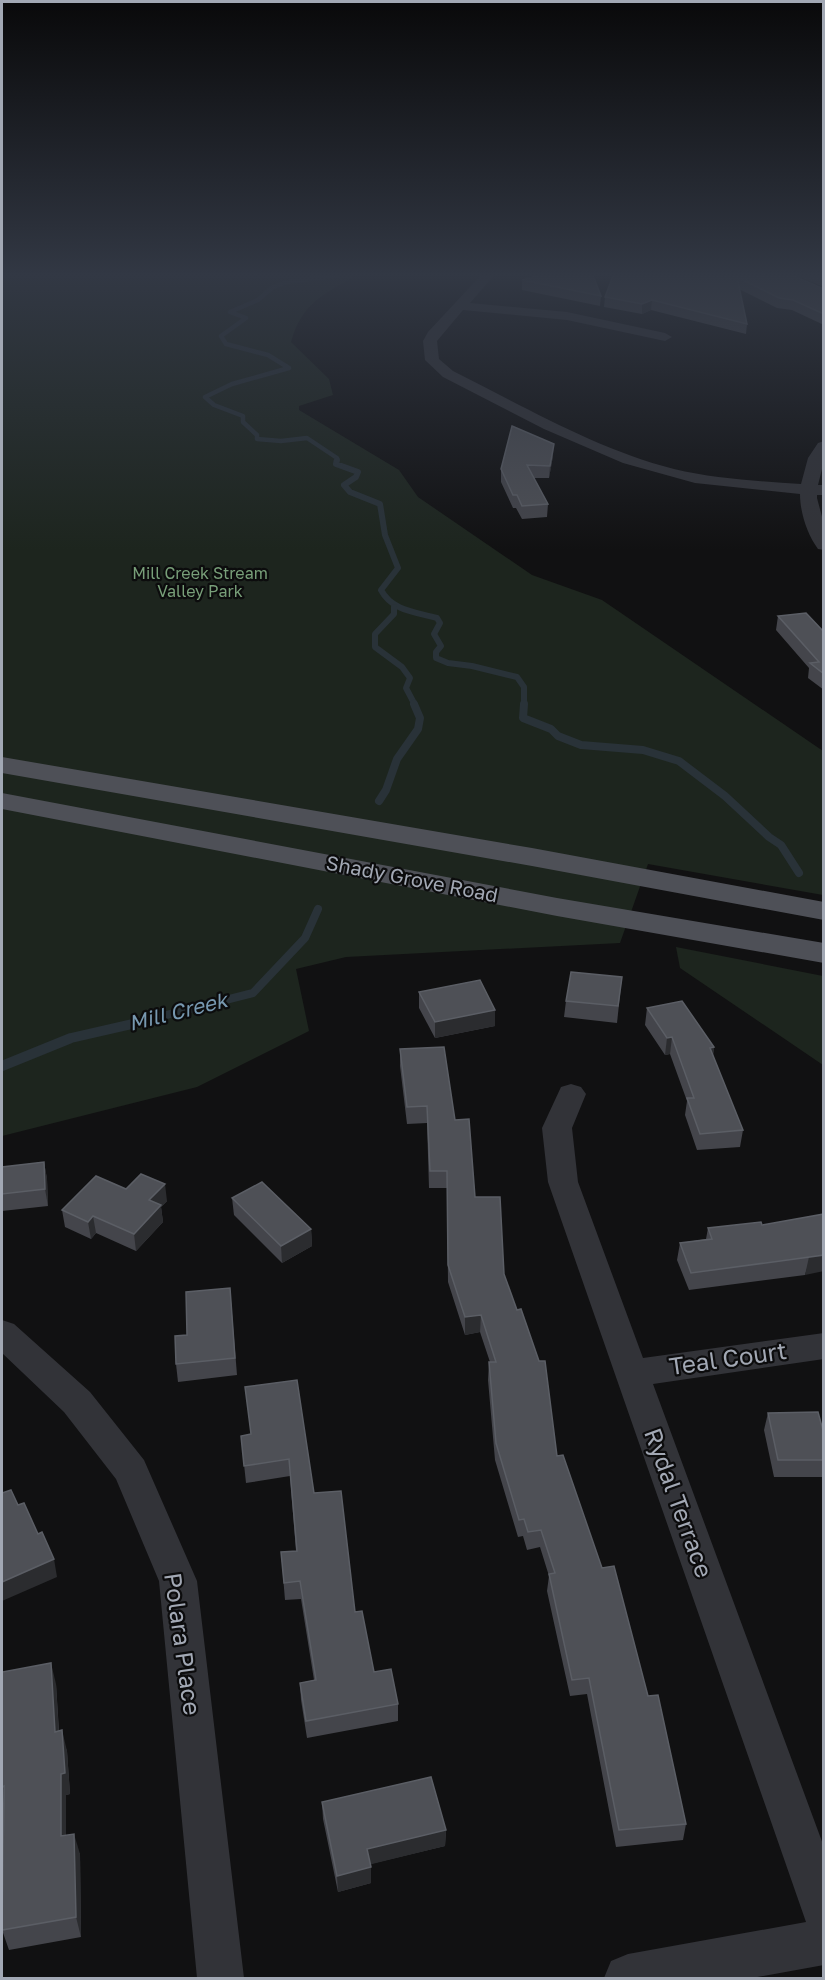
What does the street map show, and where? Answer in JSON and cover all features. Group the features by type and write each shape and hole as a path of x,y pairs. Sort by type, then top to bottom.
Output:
{"main road":[{"name":"Shady Grove Road","path":"2,765 532,857 824,911"},
{"name":"Shady Grove Road","path":"2,801 556,907 824,953"}],"street":[{"path":"438,365 448,374 611,454 657,470 697,478 816,490"},
{"path":"824,446 817,454 816,490 808,505 824,545"},
{"name":"Rydal Terrace","path":"571,1094 557,1128 563,1182 824,1910"},
{"name":"Polara Place","path":"2,1333 78,1402 131,1471 178,1581 221,1978"},
{"name":"Teal Court","path":"632,1373 824,1346"},
{"path":"628,1978 824,1942"}],"green space":[{"name":"Mill Creek Stream Valley Park","path":"2,365 315,365 329,379 333,395 299,406 299,410 399,470 418,497 532,575 602,600 823,751 823,895 648,864 620,943 346,957 296,969 309,1031 197,1087 2,1136"},
{"path":"676,947 823,976 823,1065 680,968"}],"building":[{"path":"512,426 554,444 550,466 527,465 548,504 522,506 517,495 513,495 501,469"},
{"path":"806,613 824,632 824,674 810,663 819,662 778,616"},
{"path":"571,972 622,977 618,1006 566,1001"},
{"path":"480,980 495,1010 435,1022 419,992"},
{"path":"682,1001 714,1047 710,1048 743,1130 700,1134 687,1098 694,1098 672,1037 667,1038 647,1008"},
{"path":"444,1047 455,1120 469,1119 475,1197 500,1197 504,1274 517,1310 521,1309 539,1361 545,1361 557,1456 563,1455 602,1568 614,1566 648,1696 658,1695 686,1824 619,1830 589,1678 572,1680 549,1574 555,1573 541,1530 528,1532 524,1519 519,1520 496,1443 489,1362 496,1362 481,1315 465,1317 448,1265 447,1171 430,1171 427,1106 407,1107 400,1049"},
{"path":"44,1162 45,1189 2,1194 2,1167"},
{"path":"141,1174 165,1184 149,1200 161,1205 134,1234 93,1216 88,1222 62,1210 96,1176 126,1189"},
{"path":"262,1182 311,1229 281,1246 232,1198"},
{"path":"824,1214 824,1255 691,1273 680,1243 712,1239 708,1228 761,1222 762,1225"},
{"path":"230,1288 235,1358 176,1364 175,1336 187,1335 186,1292"},
{"path":"297,1380 314,1493 341,1491 355,1612 362,1611 374,1672 391,1669 398,1704 306,1721 300,1683 316,1680 300,1581 284,1583 281,1552 297,1551 289,1459 244,1466 241,1436 251,1434 245,1387"},
{"path":"818,1412 824,1434 824,1460 778,1460 768,1413"},
{"path":"11,1490 18,1505 24,1503 38,1534 42,1532 54,1559 2,1582 2,1493"},
{"path":"51,1663 55,1732 62,1730 65,1773 61,1774 61,1836 74,1834 76,1917 2,1930 4,1786 2,1787 2,1672"},
{"path":"431,1777 446,1830 367,1849 371,1867 337,1876 322,1802"}],"waterway":[{"name":"Mill Creek","path":"285,365 289,368 232,384 205,397 214,405 243,416 243,422 257,435 257,439 281,441 307,438 337,458 336,461"},
{"name":"Mill Creek","path":"337,460 336,464 358,472 356,477 344,485 350,492 380,504 385,535 398,568 381,590 386,597 405,610 437,618 440,623 434,634 441,646 436,652 436,658 448,663 472,666 517,677 524,687 524,704"},
{"name":"Mill Creek","path":"394,607 394,614 375,634 375,647 402,667 410,678 406,688 415,705"},
{"name":"Mill Creek","path":"379,801 386,790 397,759 418,729 420,718 414,704"},
{"path":"524,704 523,718 551,729 558,736 581,745 643,750 679,761 725,796 769,837 781,845 799,873"},
{"name":"Mill Creek","path":"135,1023 253,993 305,938 318,909"},
{"name":"Mill Creek","path":"2,1066 71,1038 141,1022"}]}
